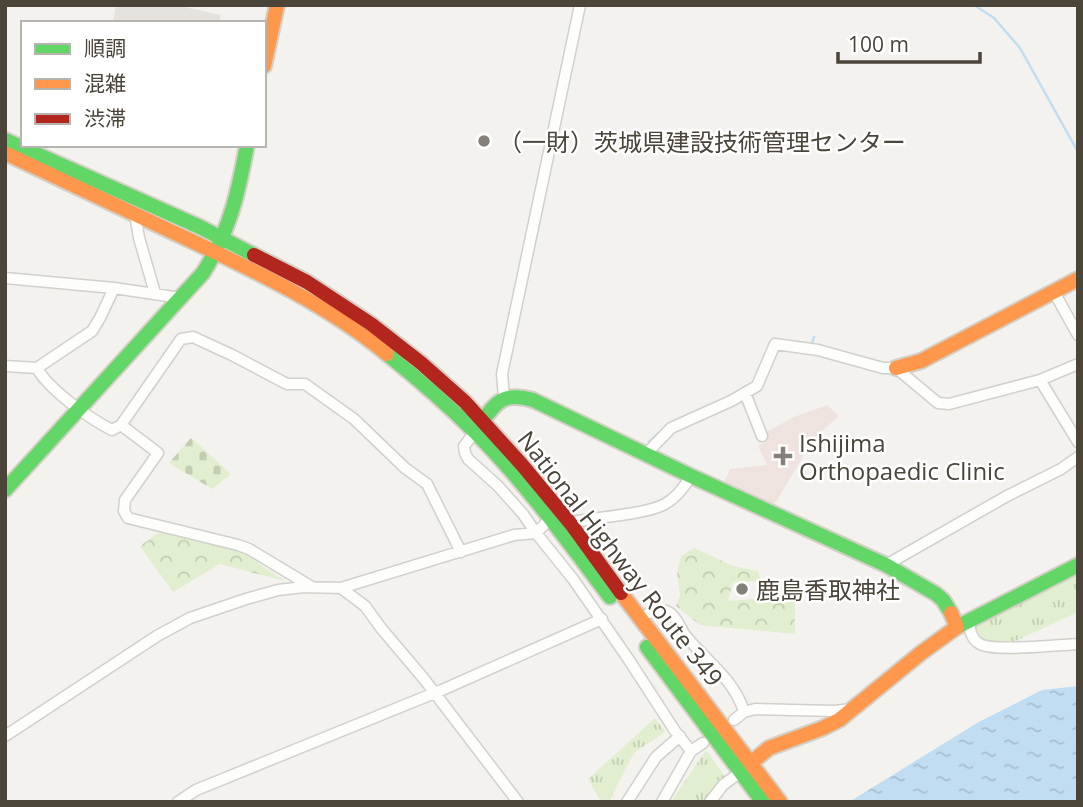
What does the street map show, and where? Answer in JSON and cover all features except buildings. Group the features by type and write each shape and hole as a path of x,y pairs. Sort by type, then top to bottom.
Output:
{"main road":[{"path":"266,57 277,5"},
{"path":"5,490 203,273 224,239 235,210 247,147"},
{"name":"National Highway Route 349","path":"8,151 161,209 307,282 371,324 429,370 465,402 479,426 746,767"},
{"name":"National Highway Route 349","path":"8,151 217,252 303,297 365,337 479,426 571,524 759,785 780,802"},
{"path":"896,368 921,361 1078,279"},
{"path":"479,426 504,397 511,394 533,400 886,565 943,600 952,614 963,623"},
{"path":"746,767 769,748 838,720 947,632 1078,565"},
{"name":"National Highway Route 349","path":"759,785 763,802"}],"street":[{"path":"504,397 502,374 579,5"},
{"path":"135,214 155,293"},
{"path":"5,278 114,288 181,298"},
{"path":"5,366 37,368 92,331 114,288"},
{"path":"1054,292 1078,335"},
{"path":"37,368 42,378 79,409 112,430 121,425 181,339 193,337 287,384 305,384 354,419 405,468 427,484 461,552"},
{"path":"646,454 671,428 757,386 775,344 818,350 883,368 896,368 938,403 949,404 1040,380 1078,364"},
{"path":"1040,380 1078,442"},
{"path":"745,393 762,436"},
{"path":"121,425 158,453 125,500 124,511 128,519 248,549 315,588"},
{"path":"479,426 464,446 468,459 498,486 523,514 573,579 691,751"},
{"path":"886,565 1078,457"},
{"path":"571,524 666,504 691,476"},
{"path":"5,736 157,636 190,618 278,590 304,587 341,588 514,536 536,533 551,518"},
{"path":"341,588 365,606 518,802"},
{"path":"649,613 659,610 670,613 686,636 722,675 741,701 744,712"},
{"path":"178,802 197,790 434,693 602,620"},
{"path":"963,623 969,627 978,643 992,648 1078,645"},
{"path":"734,720 744,712 765,709 852,709"},
{"path":"627,802 656,757 680,736"},
{"path":"662,802 691,751 703,743"},
{"path":"710,802 723,785 746,767"}],"shaded area":[{"path":"116,5 175,5 221,15 220,21 113,21"},
{"name":"Ishijima Orthopaedic Clinic","path":"827,405 839,416 815,437 774,505 724,482 730,469 767,465 758,446 767,441 764,433 794,417"}],"green space":[{"path":"191,438 231,474 212,489 169,463"},
{"path":"160,532 249,553 259,564 285,581 220,564 173,592 140,546"},
{"path":"694,548 733,566 758,571 761,581 733,582 728,601 795,596 795,634 700,625 676,606 680,595 677,572 681,556"},
{"path":"1078,570 1078,612 1011,643 983,642 973,622"},
{"path":"655,718 665,732 634,753 609,802 601,802 588,779"},
{"path":"706,750 725,777 707,802 671,802"}],"water":[{"path":"1078,686 1078,802 849,802 977,723 1042,690"}],"waterway":[{"path":"974,5 994,18 1020,48 1078,152"},
{"path":"811,346 814,337"},
{"path":"649,442 671,424 696,412"}],"traffic: fast":[{"path":"5,140 200,227 254,255"},
{"path":"5,490 203,273 220,242 232,211 247,147"},
{"path":"387,354 443,401 493,451 545,512 610,597"},
{"path":"478,427 490,411 506,398 533,400 886,565 936,594 951,613"},
{"path":"957,627 1078,565"},
{"path":"647,647 763,802"}],"traffic: slow":[{"path":"266,57 277,5"},
{"path":"5,153 287,288 338,319 387,354"},
{"path":"896,368 921,361 1078,279"},
{"path":"621,593 780,802"},
{"path":"751,763 769,748 839,720 957,627 951,613"}],"traffic: jam":[{"path":"254,255 307,282 371,324 465,402 571,524 621,593"}],"place":[{"name":"（一財）茨城県建設技術管理センター","path":"484,141"},
{"name":"Ishijima Orthopaedic Clinic","path":"783,456"},
{"name":"鹿島香取神社","path":"742,589"}]}
